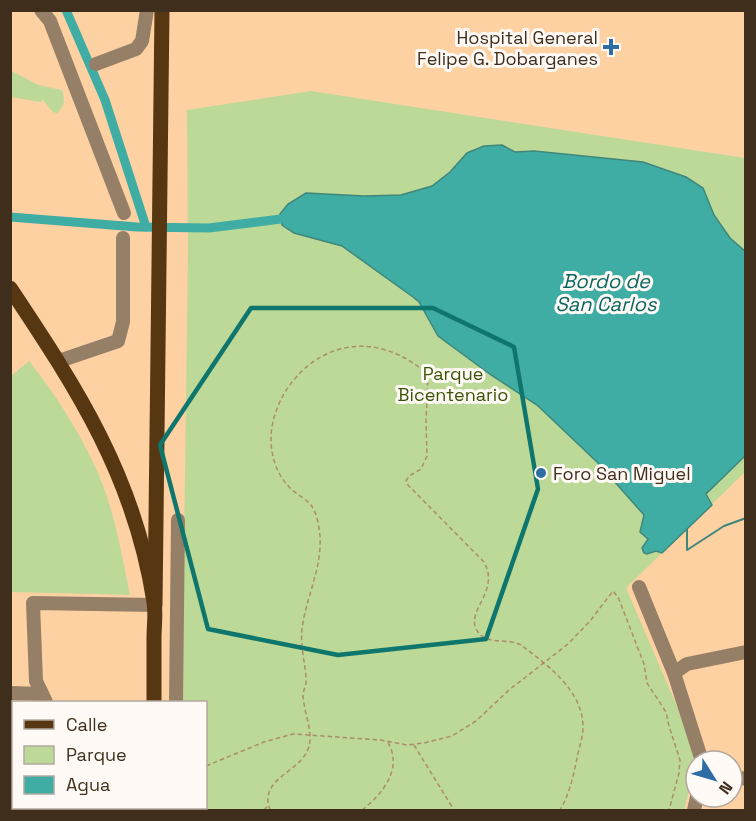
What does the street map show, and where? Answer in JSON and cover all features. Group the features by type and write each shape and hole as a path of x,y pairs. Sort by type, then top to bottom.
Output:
{"main road":[{"path":"154,701 162,10"},
{"path":"10,288 59,361 98,431 131,505 141,538 154,604"}],"street":[{"path":"41,10 50,21 76,71 124,213"},
{"path":"96,64 136,49 142,40 147,10"},
{"path":"59,361 118,341 123,322 123,238"},
{"path":"176,701 178,520"},
{"path":"155,550 177,550"},
{"path":"639,587 674,673 698,749"},
{"path":"44,698 36,681 33,603 154,604"},
{"path":"674,673 687,664 746,652"},
{"path":"10,693 44,698"}],"path":[{"path":"270,810 268,797 274,785 296,767 309,747 310,734 303,693 307,681 302,628 316,578 320,550 320,534 316,516 310,504 290,488 277,471 272,450 271,431 275,413 294,380 309,363 344,348 373,348 394,353 421,368 428,375 427,456 421,469 409,476 406,481 484,562 488,569 490,578 473,620 474,627 484,639 515,642 545,663 578,702 582,714 581,740 572,785 560,810"},
{"path":"207,766 278,737 293,734 414,745 440,740 464,730 509,690 568,644 614,591 644,664 647,683 666,712 680,760 679,773 669,810"},
{"path":"362,810 377,798 392,772 393,754 387,741"},
{"path":"414,745 454,810"},
{"path":"264,810 269,805"}],"highlighted area":[{"path":"251,308 433,308 514,347 538,489 486,639 338,655 208,629 160,445"}],"green space":[{"path":"10,70 38,85 62,90 64,103 62,108 57,113 53,112 43,100 40,102 11,97"},
{"name":"Parque Bicentenario","path":"311,91 745,158 745,472 626,588 695,749 684,749 684,810 181,810 207,809 207,701 182,701 188,250 187,110"},
{"path":"29,361 72,423 100,478 116,527 130,595 11,592 11,376"}],"water":[{"name":"Bordo de San Carlos","path":"502,145 515,152 534,151 643,162 686,177 703,188 714,215 730,238 745,251 745,456 706,494 712,505 662,553 656,551 644,553 642,548 648,539 640,532 644,515 598,463 537,405 438,336 419,302 342,246 294,233 282,225 280,214 288,204 306,193 401,195 432,186 450,172 467,153 484,146"}],"waterway":[{"path":"66,10 105,100 146,227"},
{"path":"10,217 137,227 209,228 281,219"},
{"path":"687,529 687,550 724,526 746,518"}],"place":[{"name":"Hospital General Felipe G. Dobarganes","path":"611,47"},
{"name":"Foro San Miguel","path":"541,473"}]}
